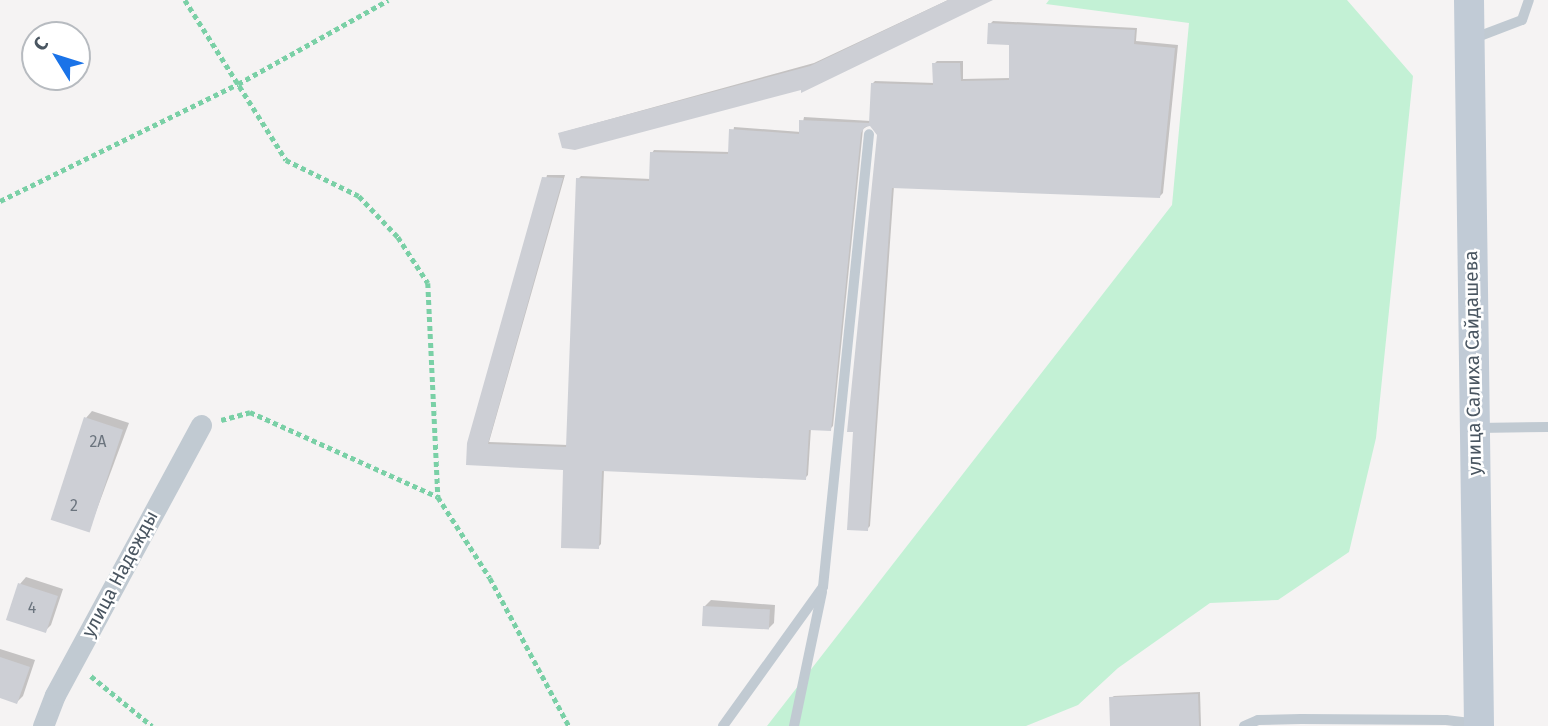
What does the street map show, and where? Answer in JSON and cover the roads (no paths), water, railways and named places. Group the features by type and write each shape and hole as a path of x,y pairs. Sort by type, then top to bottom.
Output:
{"street":[{"name":"улица Салиха Сайдашева","path":"1469,0 1481,726"},
{"name":"улица Надежды","path":"43,726 73,661 201,425"}],"lane":[{"path":"1470,40 1522,20 1529,0"},
{"path":"794,726 823,587 869,134"},
{"path":"1474,428 1548,427"},
{"path":"723,726 823,587"},
{"path":"1244,726 1258,720 1301,719 1446,720 1481,726"}]}
